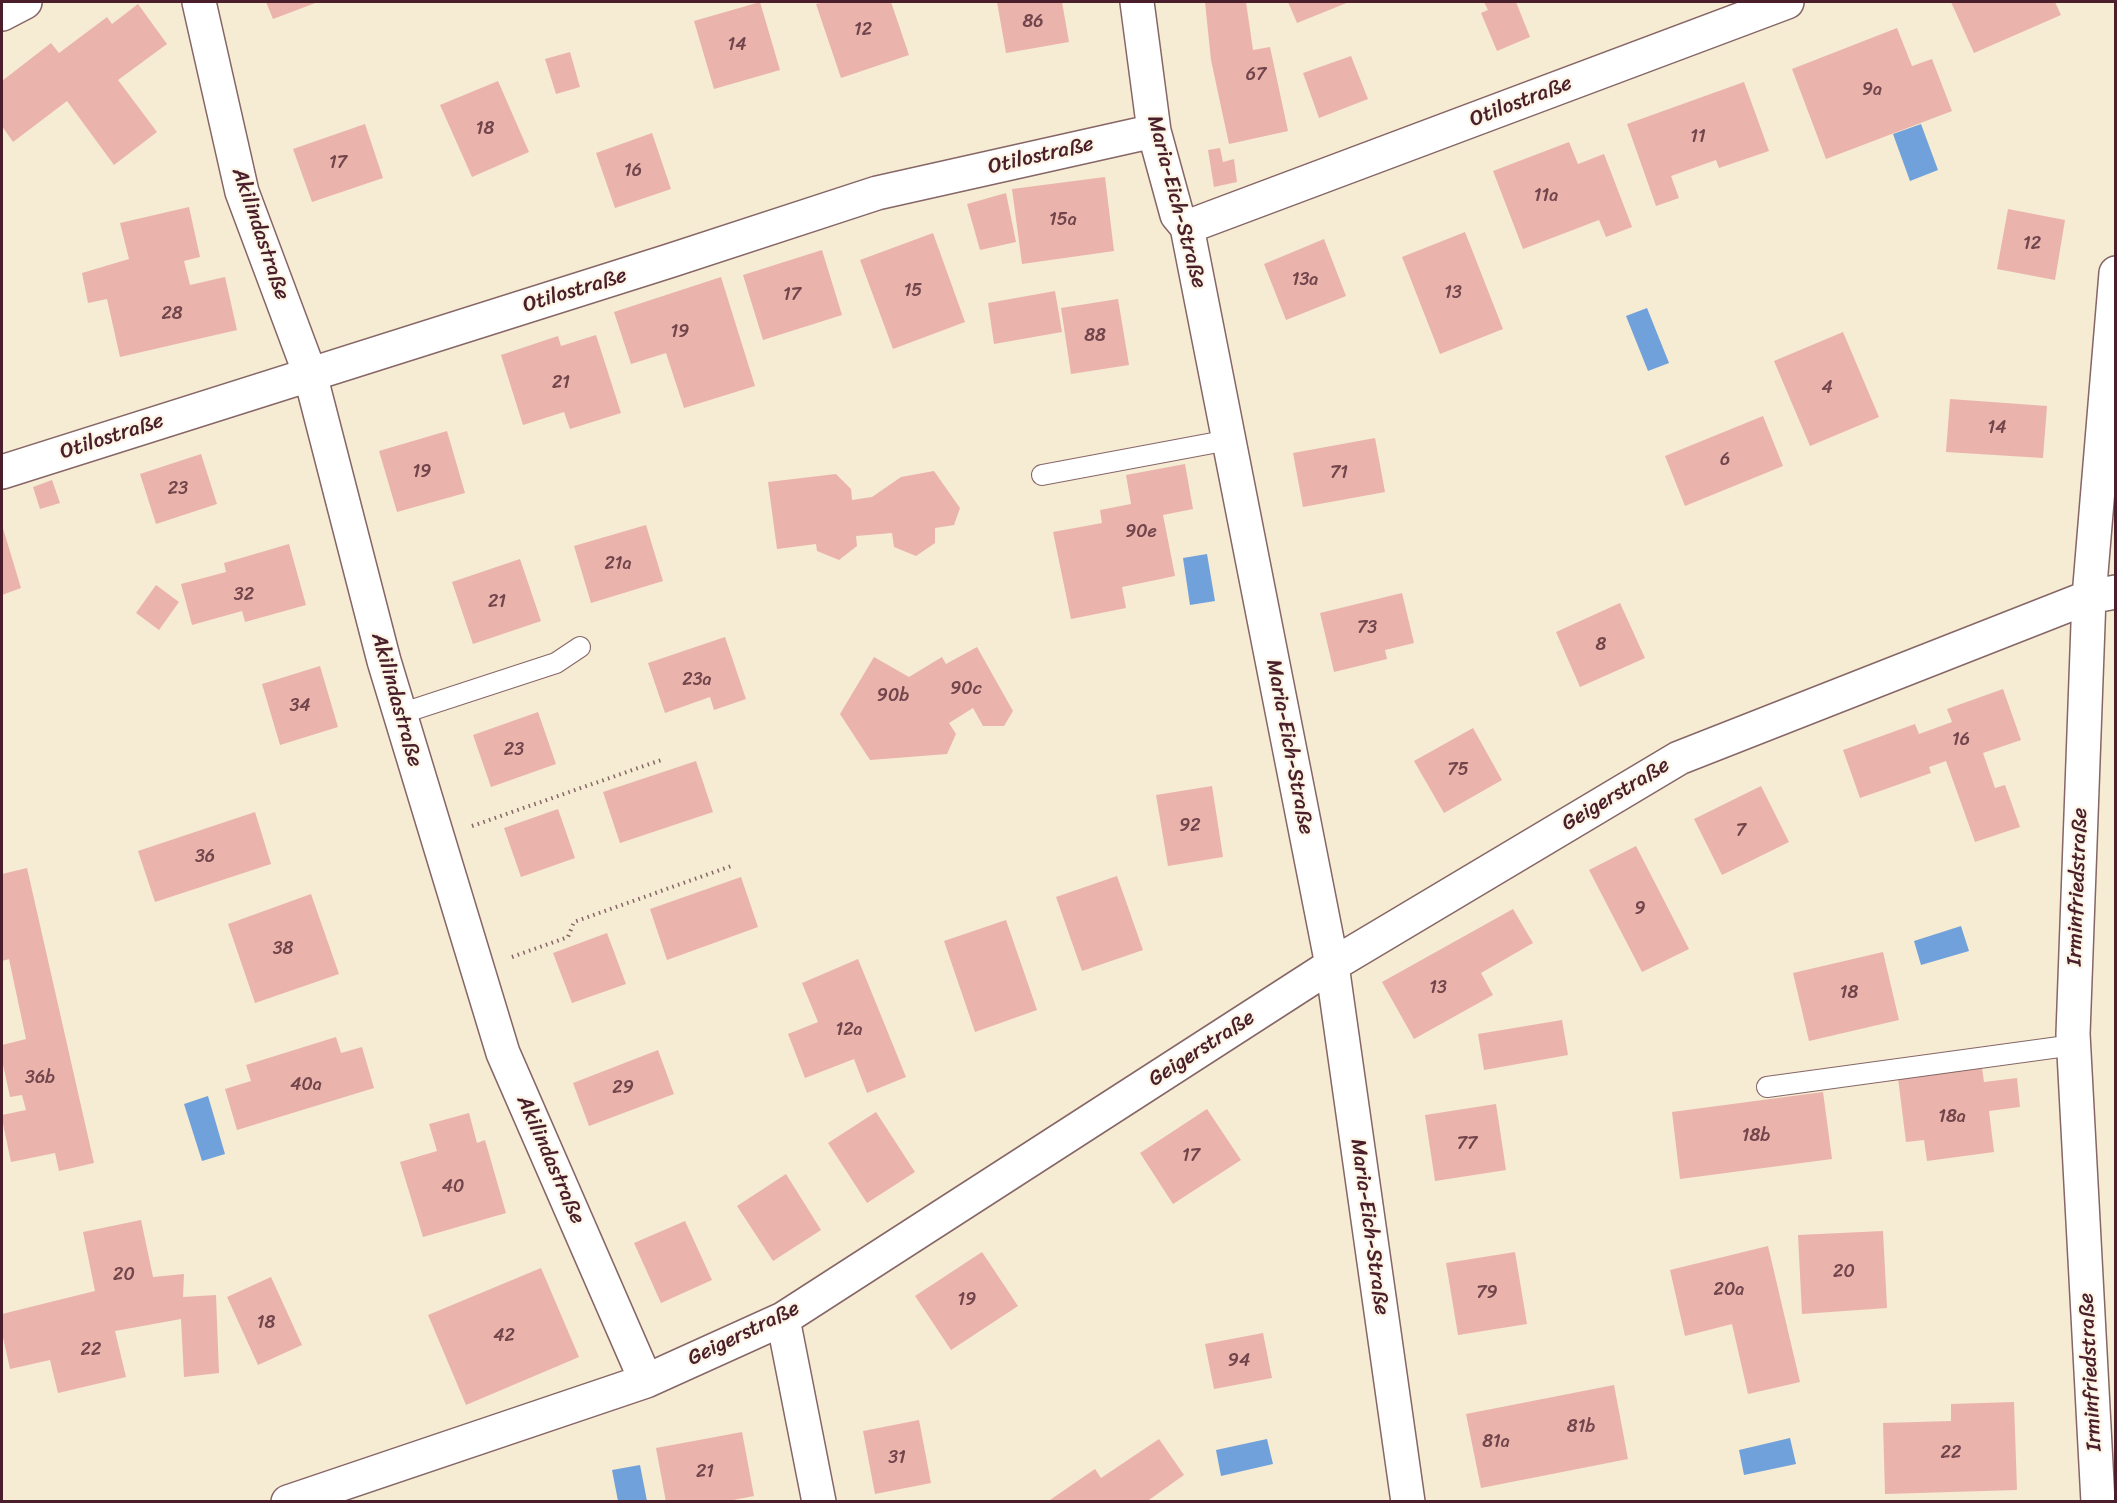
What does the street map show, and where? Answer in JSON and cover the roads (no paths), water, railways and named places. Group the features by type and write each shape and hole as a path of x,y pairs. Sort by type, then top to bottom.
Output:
{"street":[{"path":"2,14 25,2"},
{"name":"Akilindastraße","path":"199,2 242,192 310,374 400,714 503,1053 646,1381"},
{"name":"Maria-Eich-Straße","path":"1137,2 1154,131 1178,215 1187,227 1332,965 1408,1502"},
{"name":"Otilostraße","path":"1187,227 1787,2"},
{"name":"Otilostraße","path":"2,472 877,193 1154,131"},
{"name":"Irminfriedstraße","path":"2098,1502 2074,1045 2102,594 2115,273"},
{"name":"Geigerstraße","path":"288,1502 646,1381 783,1319 1332,965 1679,758 2102,594"},
{"path":"783,1319 819,1502"}],"lane":[{"path":"1042,475 1229,440"},
{"path":"400,714 556,663 580,646"},
{"path":"1767,1087 2074,1045"}],"water":[{"path":"1921,124 1938,170 1910,181 1893,134"},
{"path":"1647,308 1669,363 1648,371 1626,316"},
{"path":"1207,554 1215,601 1190,605 1183,558"},
{"path":"1961,926 1969,951 1921,965 1914,941"},
{"path":"208,1096 225,1154 202,1161 184,1104"},
{"path":"1790,1438 1796,1464 1744,1475 1739,1450"},
{"path":"1267,1439 1273,1464 1221,1476 1216,1450"},
{"path":"640,1465 647,1501 618,1501 612,1470"}]}
